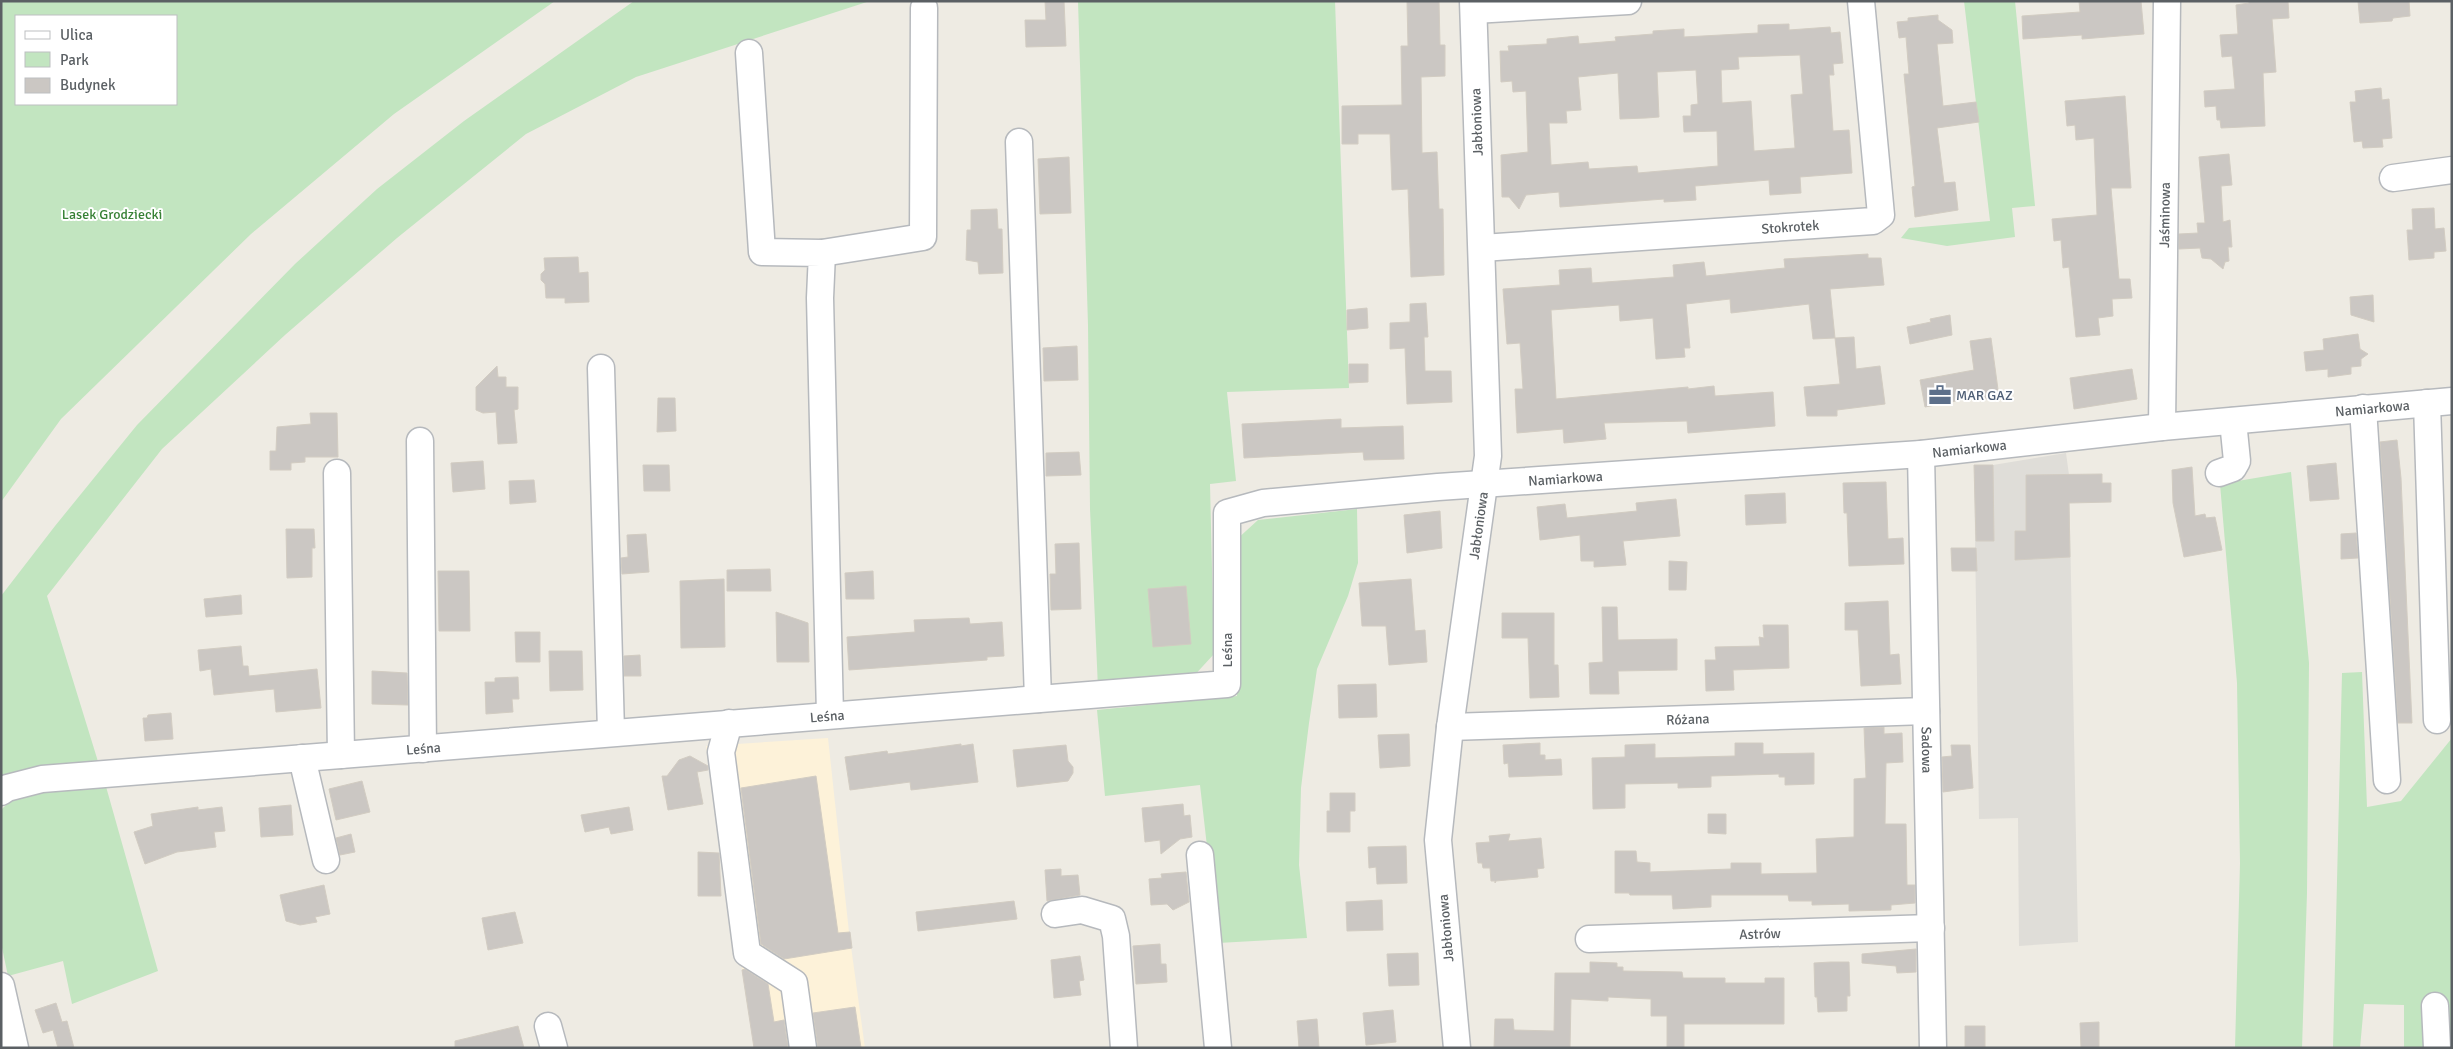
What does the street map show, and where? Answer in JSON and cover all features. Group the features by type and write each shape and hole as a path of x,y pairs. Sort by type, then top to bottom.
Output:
{"street":[{"path":"1473,6 1628,1"},
{"name":"Stokrotek","path":"1482,248 1873,221 1881,215 1860,1"},
{"name":"Jaśminowa","path":"2162,427 2167,1"},
{"name":"Jabłoniowa","path":"1457,1048 1438,840 1450,727 1488,456 1473,6"},
{"path":"749,53 762,252 822,253 923,237 924,8"},
{"path":"1019,142 1038,699"},
{"path":"2393,178 2452,170"},
{"path":"822,253 820,298 830,716"},
{"path":"601,368 611,732"},
{"path":"2437,720 2439,402"},
{"name":"Namiarkowa","path":"1485,485 1921,454 2162,427 2439,402"},
{"path":"2363,408 2387,780"},
{"path":"2220,473 2233,468 2237,461 2234,421"},
{"path":"420,441 423,749"},
{"name":"Sadowa","path":"1921,454 1933,1048"},
{"path":"337,473 341,755"},
{"name":"Leśna","path":"1,792 7,788 42,779 729,723 982,709 1038,699 1227,684 1227,513 1262,504 1462,484 1485,485"},
{"name":"Różana","path":"1450,727 1926,711"},
{"path":"729,723 721,752 747,953 794,983 804,1048"},
{"path":"302,758 326,860"},
{"path":"1200,855 1218,1048"},
{"path":"1055,914 1082,910 1112,919 1116,936 1124,1048"},
{"name":"Astrów","path":"1590,938 1931,928"},
{"path":"1,986 15,1048"},
{"path":"2435,1006 2437,1048"}],"shaded area":[{"path":"2066,453 2069,475 2078,942 2019,946 2018,818 1979,819 1974,465 1993,465"},
{"path":"828,738 849,932 865,1048 755,1048 706,746"}],"green space":[{"name":"Lasek Grodziecki","path":"1,1 555,1 394,114 251,234 61,419 1,502"},
{"path":"634,1 870,1 636,77 526,134 397,238 285,335 162,449 47,596 100,768 1,787 1,596 55,526 137,425 295,264 377,189 464,121"},
{"path":"1078,1 1335,1 1349,388 1227,392 1236,481 1210,484 1214,654 1191,679 1098,688 1090,509 1088,325"},
{"path":"1964,1 2015,1 2035,206 2012,208 2015,237 1947,246 1901,238 1909,228 1990,221"},
{"path":"2291,472 2309,663 2307,893 2302,1048 2235,1048 2240,863 2237,683 2220,484"},
{"path":"1357,509 1358,563 1348,596 1317,669 1301,788 1299,865 1307,938 1218,943 1200,785 1105,796 1097,710 1237,696 1235,541 1258,520"},
{"path":"2362,672 2367,807 2401,801 2452,738 2452,1048 2404,1048 2404,1005 2364,1004 2360,1048 2333,1048 2342,673"},
{"path":"105,783 158,971 72,1004 63,961 8,976 1,943 1,810 10,802 35,792"}],"building":[{"path":"1045,1 1064,1 1066,46 1026,47 1025,20 1046,20"},
{"path":"1407,1 1439,1 1440,45 1445,45 1445,76 1421,77 1422,153 1437,152 1439,209 1443,209 1444,275 1411,277 1408,189 1392,190 1390,134 1358,134 1358,144 1342,144 1342,106 1402,105 1401,46 1408,46"},
{"path":"2079,1 2141,1 2144,34 2082,39 2082,35 2023,39 2022,16 2080,12"},
{"path":"2249,1 2288,1 2289,18 2272,19 2276,72 2263,73 2265,126 2221,128 2220,120 2217,120 2216,106 2205,107 2204,91 2235,89 2232,56 2222,57 2220,35 2238,34 2236,5 2249,3"},
{"path":"2358,1 2409,1 2410,16 2393,18 2392,21 2360,23"},
{"path":"1938,15 1938,20 1952,30 1953,43 1937,44 1943,106 1976,102 1979,122 1937,128 1944,183 1955,182 1958,210 1915,217 1912,187 1915,186 1904,74 1909,74 1906,37 1899,38 1897,22 1908,21 1908,18"},
{"path":"1789,24 1789,30 1830,27 1831,33 1840,32 1843,63 1833,64 1834,75 1829,75 1833,131 1849,130 1852,173 1800,177 1801,193 1770,195 1769,180 1695,186 1696,200 1664,202 1664,199 1560,207 1559,192 1526,195 1519,209 1509,197 1502,197 1501,155 1528,152 1526,91 1513,92 1512,81 1501,82 1500,51 1509,51 1508,46 1547,44 1547,39 1578,36 1579,44 1616,41 1615,37 1653,34 1653,31 1684,29 1684,37 1758,33 1758,25","holes":["1800,55 1803,94 1791,95 1795,148 1754,151 1751,101 1722,103 1721,70 1739,69 1738,57","1696,70 1698,104 1691,105 1691,116 1683,116 1684,132 1717,131 1718,166 1638,173 1637,166 1589,169 1588,162 1551,165 1549,123 1567,123 1566,111 1581,110 1578,77 1618,73 1620,119 1646,118 1659,117 1657,72"]},
{"path":"2381,88 2382,100 2389,99 2392,138 2382,139 2383,147 2363,148 2362,141 2354,142 2350,102 2356,102 2355,91"},
{"path":"2125,96 2131,188 2111,188 2119,279 2130,279 2132,298 2112,299 2113,316 2098,318 2100,335 2076,337 2069,267 2063,268 2061,240 2054,241 2052,219 2097,215 2094,138 2076,140 2075,125 2067,126 2065,101"},
{"path":"2229,154 2232,185 2221,186 2223,222 2230,220 2232,247 2228,247 2229,261 2225,262 2223,269 2211,259 2202,258 2200,248 2179,249 2179,234 2198,233 2197,223 2205,223 2199,157"},
{"path":"1069,157 1071,213 1040,214 1038,159"},
{"path":"2434,208 2435,229 2444,228 2446,251 2434,252 2434,258 2409,260 2407,230 2413,230 2412,209"},
{"path":"997,209 998,229 1002,229 1003,273 979,274 978,262 966,260 967,230 971,230 971,210"},
{"path":"1868,254 1868,258 1881,258 1884,285 1830,289 1835,338 1813,339 1809,304 1731,313 1730,299 1686,304 1690,348 1684,348 1685,357 1656,359 1653,318 1620,321 1619,305 1551,310 1556,399 1714,386 1715,396 1773,392 1775,426 1688,433 1687,421 1604,423 1606,439 1564,443 1563,429 1517,433 1515,389 1523,389 1520,343 1507,344 1503,289 1560,285 1559,270 1591,268 1592,283 1674,277 1673,265 1704,262 1706,276 1785,268 1784,259"},
{"path":"578,257 579,273 588,272 589,302 565,303 565,298 546,298 545,284 541,280 541,274 545,270 544,258"},
{"path":"2373,295 2374,322 2351,315 2350,297"},
{"path":"1426,303 1428,337 1424,337 1425,371 1451,371 1452,402 1407,404 1405,348 1390,349 1390,323 1410,322 1410,304"},
{"path":"1367,308 1368,328 1347,330 1347,310"},
{"path":"1950,315 1952,335 1910,344 1907,327 1931,322 1930,319"},
{"path":"2358,334 2360,349 2368,354 2361,359 2361,366 2351,367 2351,374 2328,377 2328,369 2306,371 2304,352 2324,350 2323,339"},
{"path":"1854,337 1856,369 1880,366 1885,404 1837,410 1837,416 1807,416 1804,387 1840,384 1835,338"},
{"path":"1991,338 1999,397 1978,400 1977,397 1925,407 1920,380 1974,370 1970,341"},
{"path":"1077,346 1078,380 1044,381 1043,348"},
{"path":"1349,364 1368,364 1368,382 1349,383"},
{"path":"497,366 498,377 506,377 506,387 518,387 518,409 514,410 517,443 498,444 496,412 483,413 476,410 476,387"},
{"path":"2132,369 2137,399 2074,409 2070,378"},
{"path":"658,398 675,398 676,431 657,432"},
{"path":"310,413 337,413 338,457 305,457 305,462 291,463 291,470 270,470 270,451 276,451 277,427 311,424"},
{"path":"1341,419 1341,428 1403,426 1404,459 1364,460 1363,452 1244,458 1242,424"},
{"path":"2397,440 2401,478 2412,723 2398,723 2380,442"},
{"path":"1079,452 1081,475 1046,476 1046,453"},
{"path":"483,461 485,489 453,492 451,463"},
{"path":"2336,463 2339,499 2310,501 2307,466"},
{"path":"643,465 669,465 670,491 644,491"},
{"path":"1974,465 1993,465 1994,541 1976,541"},
{"path":"2192,467 2195,516 2205,514 2206,518 2215,517 2222,550 2184,557 2173,503 2172,470"},
{"path":"2102,474 2102,483 2111,483 2111,502 2069,503 2070,557 2015,560 2015,531 2026,531 2026,475"},
{"path":"534,480 536,502 510,504 509,481"},
{"path":"1886,482 1888,539 1903,538 1904,564 1849,566 1847,513 1844,513 1843,483"},
{"path":"1785,493 1786,523 1746,525 1745,495"},
{"path":"1676,499 1680,536 1623,541 1626,565 1594,567 1594,561 1581,561 1580,535 1540,540 1537,507 1565,504 1567,518 1637,511 1636,503"},
{"path":"1440,511 1442,548 1407,553 1404,515"},
{"path":"286,529 314,529 315,548 312,548 312,577 287,578"},
{"path":"2356,533 2358,558 2341,559 2341,534"},
{"path":"646,534 649,572 622,574 621,558 628,557 627,535"},
{"path":"1079,543 1081,609 1051,610 1050,574 1056,574 1055,544"},
{"path":"1951,548 1976,548 1977,571 1952,571"},
{"path":"1669,561 1687,562 1686,590 1669,590"},
{"path":"770,569 771,591 727,591 727,570"},
{"path":"438,571 469,571 470,631 439,631"},
{"path":"873,571 874,599 846,599 845,573"},
{"path":"724,579 725,647 681,648 680,581"},
{"path":"1411,579 1415,631 1425,630 1427,662 1389,665 1386,626 1362,626 1359,583"},
{"path":"1186,586 1191,644 1153,647 1148,589"},
{"path":"241,595 242,614 206,617 204,599"},
{"path":"1888,601 1890,655 1899,654 1901,684 1861,686 1858,630 1845,630 1845,603"},
{"path":"1602,607 1617,607 1618,640 1677,639 1677,670 1618,671 1619,694 1590,694 1589,663 1603,662"},
{"path":"776,612 808,623 809,662 777,662"},
{"path":"1502,613 1554,613 1554,665 1558,665 1559,697 1530,698 1528,638 1502,638"},
{"path":"969,618 970,624 1002,622 1004,656 987,657 987,660 849,670 847,637 915,632 914,620"},
{"path":"1763,625 1788,625 1789,668 1733,670 1734,690 1706,691 1705,660 1716,660 1715,647 1760,646 1759,637 1764,638"},
{"path":"515,632 540,632 540,662 516,662"},
{"path":"241,646 243,666 248,666 249,676 317,669 321,708 276,712 274,689 214,695 211,669 200,671 198,650"},
{"path":"549,651 582,651 583,690 550,691"},
{"path":"640,655 641,676 624,676 624,656"},
{"path":"372,671 407,673 408,705 372,704"},
{"path":"518,677 519,699 512,699 513,712 486,714 485,682 495,682 495,678"},
{"path":"1376,684 1377,717 1339,718 1338,685"},
{"path":"171,713 173,739 145,741 143,718 147,718 148,715"},
{"path":"1884,727 1884,734 1902,733 1903,762 1886,763 1885,824 1906,824 1907,885 1915,885 1915,903 1891,905 1891,910 1849,911 1849,904 1812,905 1812,901 1789,901 1788,895 1711,895 1711,907 1673,909 1672,895 1615,893 1615,851 1636,851 1637,862 1650,863 1650,872 1731,869 1731,863 1761,863 1761,874 1817,873 1816,839 1854,837 1854,779 1866,778 1864,728"},
{"path":"1409,734 1410,766 1380,768 1378,735"},
{"path":"1540,743 1540,755 1545,755 1545,760 1561,759 1562,775 1509,777 1508,763 1504,764 1503,745"},
{"path":"1735,743 1763,743 1763,754 1814,753 1814,784 1785,785 1785,777 1779,777 1779,774 1711,776 1711,787 1678,788 1678,783 1625,784 1625,808 1593,809 1592,758 1625,757 1625,745 1655,744 1655,758 1735,756"},
{"path":"961,744 961,746 973,744 978,782 911,790 910,782 850,790 845,757 887,751 888,754"},
{"path":"1066,745 1068,761 1073,767 1073,773 1068,781 1017,787 1013,750"},
{"path":"1951,745 1970,745 1973,788 1943,792 1942,757 1952,756"},
{"path":"690,756 708,766 708,770 697,772 703,804 668,810 662,776 667,776 679,760"},
{"path":"816,776 838,933 850,932 852,948 784,959 761,944 741,788"},
{"path":"362,781 370,812 336,820 329,789"},
{"path":"1330,793 1355,793 1355,811 1350,811 1350,832 1327,832 1327,811 1330,811"},
{"path":"1183,804 1184,816 1190,815 1192,837 1180,839 1161,854 1160,840 1145,842 1142,808"},
{"path":"291,805 293,835 261,837 259,808"},
{"path":"198,807 198,810 222,807 225,831 214,832 216,847 177,852 145,864 134,832 153,826 151,814"},
{"path":"629,807 633,830 611,834 609,827 585,832 581,815"},
{"path":"1708,814 1726,814 1726,834 1708,833"},
{"path":"351,834 355,852 340,855 336,838"},
{"path":"1510,834 1508,841 1541,838 1544,868 1537,869 1538,877 1496,881 1495,883 1495,881 1491,881 1490,868 1483,868 1482,863 1478,863 1476,843 1490,842 1489,836"},
{"path":"1406,846 1407,883 1377,884 1376,867 1369,868 1368,847"},
{"path":"698,852 719,853 721,896 698,896"},
{"path":"1061,869 1061,876 1078,875 1080,895 1047,901 1045,870"},
{"path":"1186,872 1189,902 1173,910 1167,904 1151,905 1149,879 1162,878 1161,874"},
{"path":"324,885 330,914 315,917 317,922 300,925 286,921 280,895"},
{"path":"1382,900 1383,930 1347,931 1346,902"},
{"path":"1014,901 1017,919 918,931 916,912"},
{"path":"515,912 523,943 488,950 482,918"},
{"path":"1160,944 1161,964 1166,964 1167,982 1136,984 1133,946"},
{"path":"1916,949 1916,972 1897,973 1896,966 1862,963 1862,954"},
{"path":"1418,953 1419,985 1389,986 1387,954"},
{"path":"1080,956 1084,980 1079,981 1081,995 1054,998 1051,960"},
{"path":"1590,962 1617,963 1617,967 1623,967 1623,971 1682,972 1683,978 1725,978 1725,983 1765,983 1765,978 1784,978 1784,1024 1684,1024 1684,1048 1667,1048 1667,1016 1651,1016 1651,999 1608,997 1608,1001 1571,999 1570,1048 1494,1048 1495,1019 1513,1019 1514,1030 1554,1031 1555,973 1590,973"},
{"path":"1849,962 1850,996 1847,996 1847,1011 1818,1012 1817,997 1815,997 1814,963"},
{"path":"745,969 768,984 774,1022 784,1020 788,1048 754,1048 742,970"},
{"path":"56,1003 62,1022 67,1021 74,1048 58,1048 53,1030 43,1033 35,1010"},
{"path":"855,1007 861,1048 818,1048 813,1013"},
{"path":"1393,1010 1396,1042 1366,1045 1363,1013"},
{"path":"1317,1019 1319,1048 1299,1048 1297,1021"},
{"path":"2099,1022 2099,1048 2081,1048 2080,1023"},
{"path":"518,1026 524,1048 455,1048 455,1041"},
{"path":"1965,1026 1985,1026 1985,1047 1965,1047"}],"place":[{"name":"MAR GAZ","path":"1940,395"}]}
